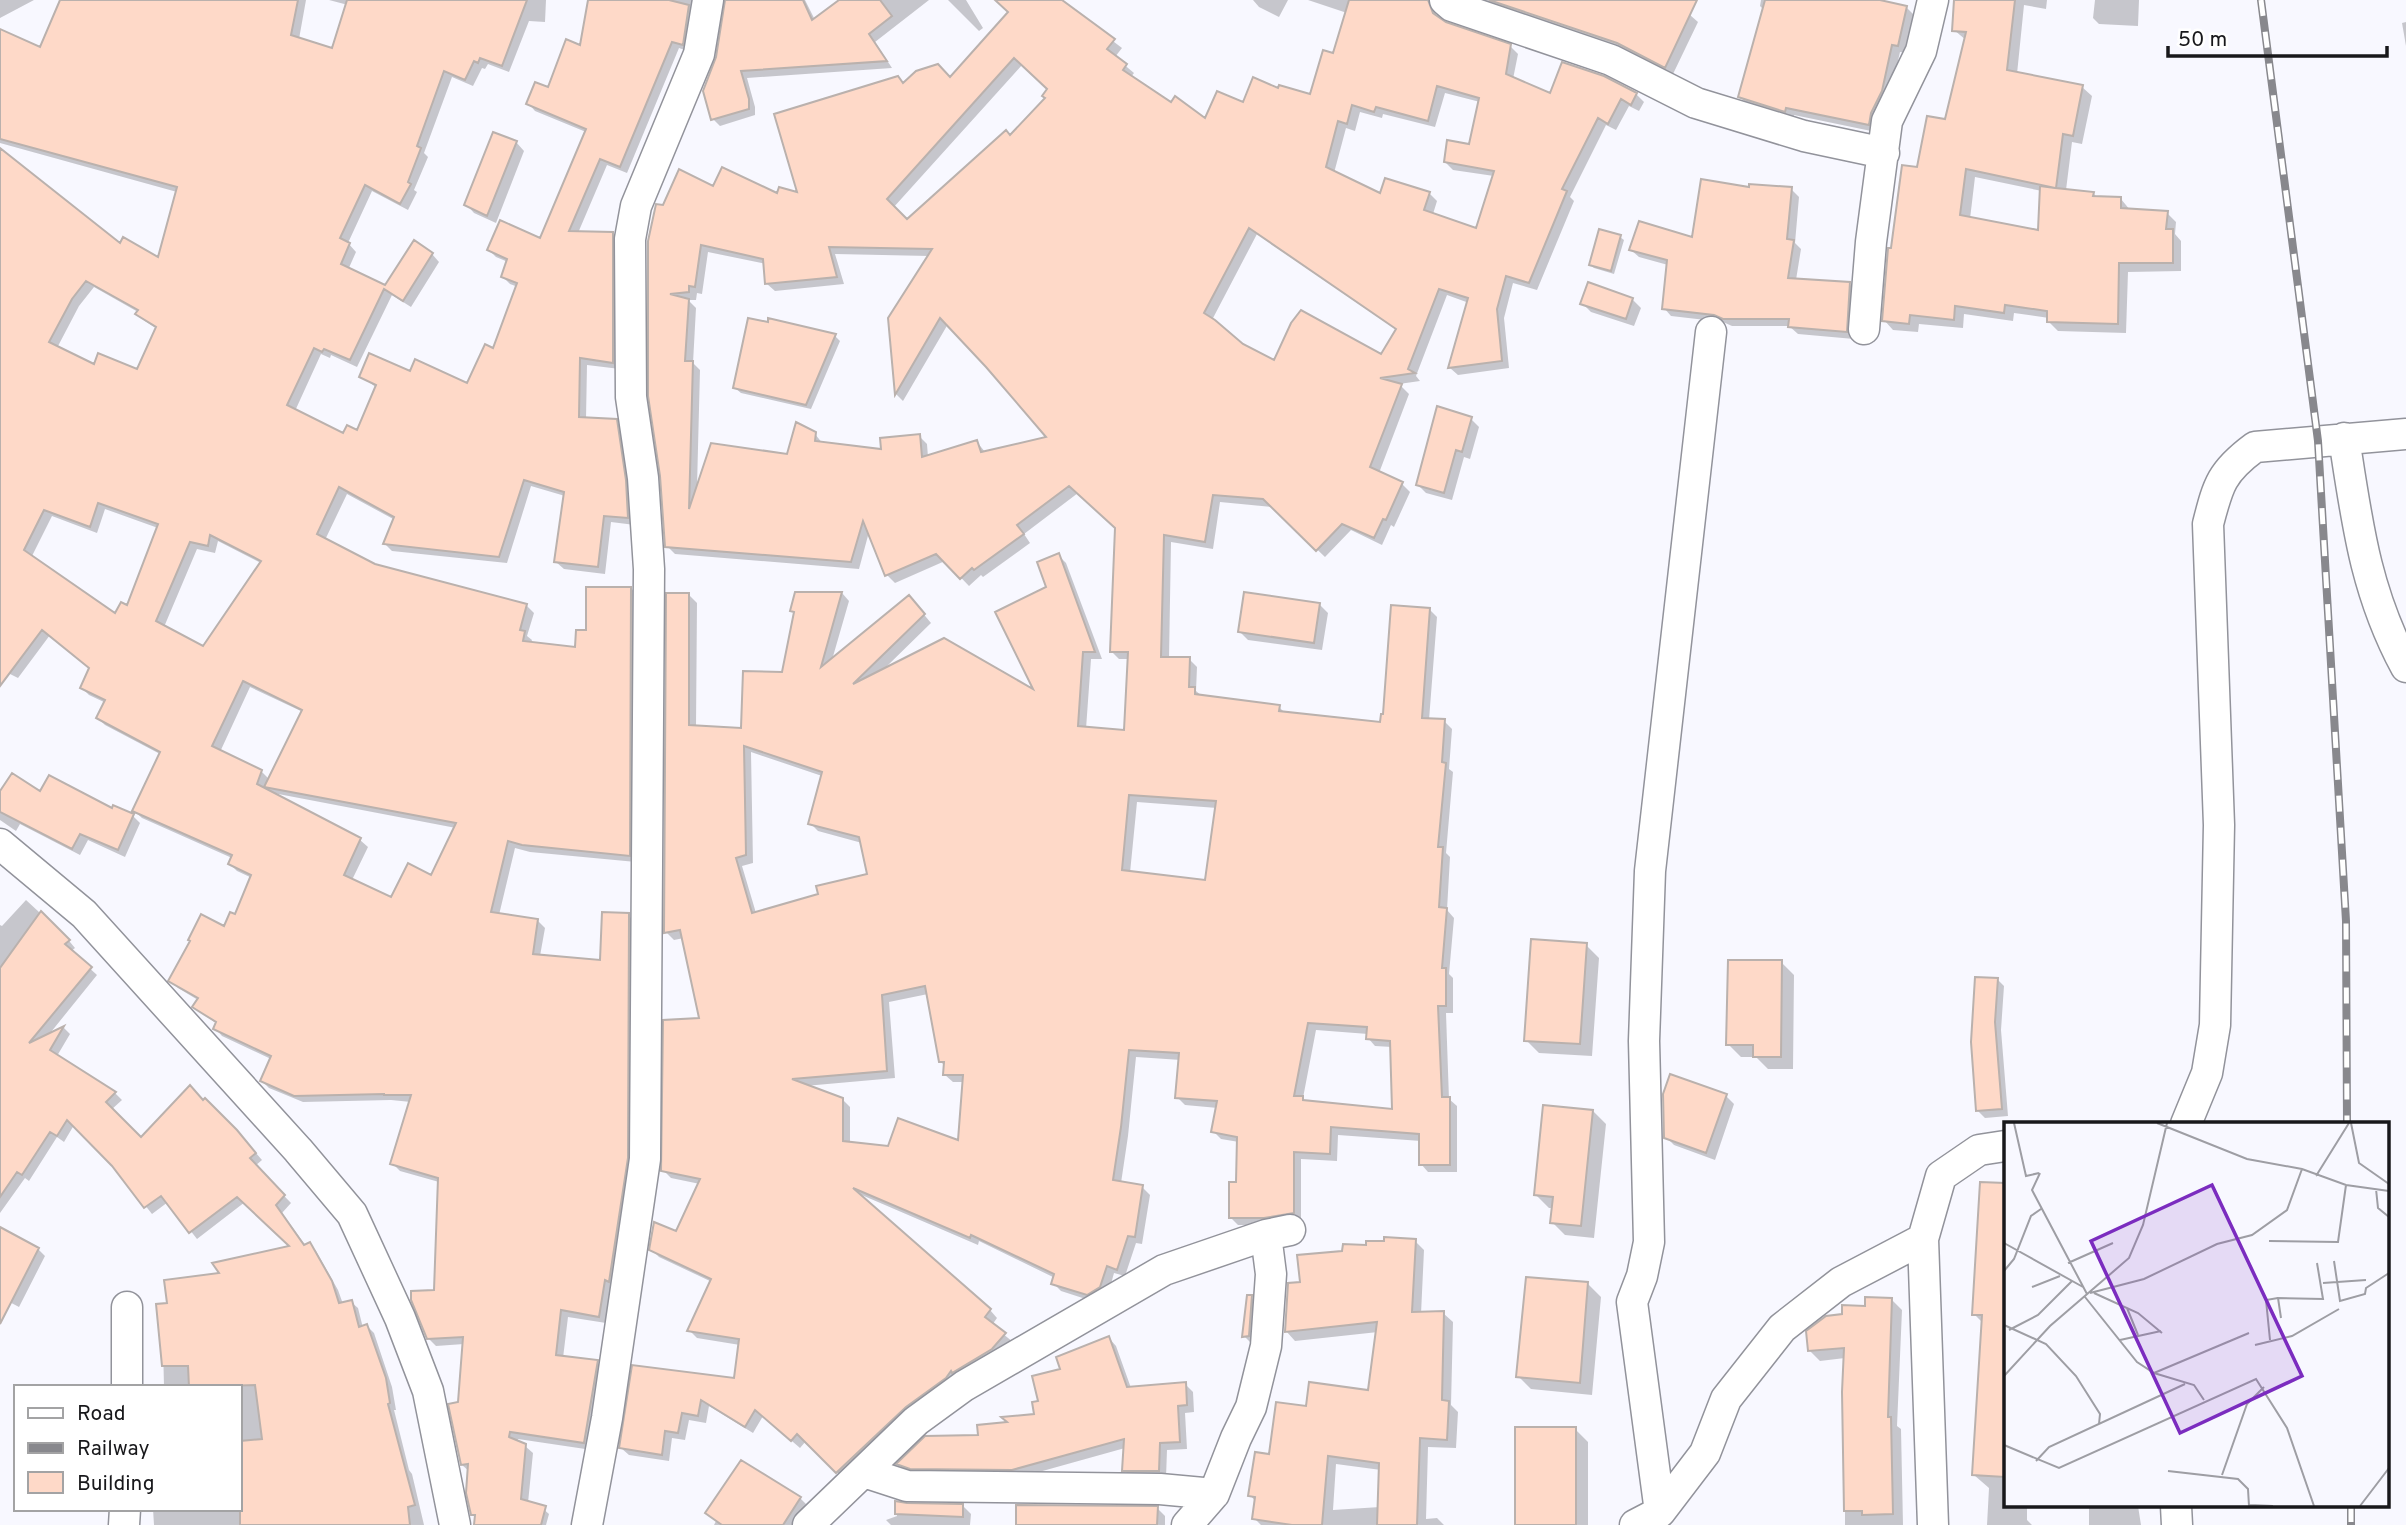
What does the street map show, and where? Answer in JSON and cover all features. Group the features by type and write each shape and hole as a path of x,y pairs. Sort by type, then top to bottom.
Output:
{"street":[{"path":"587,1525 607,1418 645,1159 649,569 643,478 631,397 631,239 636,206 699,54 708,0"},
{"path":"1445,0 1452,6 1611,61 1696,103 1804,136 1884,153"},
{"path":"1864,330 1871,243 1887,121 1921,51 1933,0"},
{"path":"1648,1518 1632,1302 1643,1276 1649,1242 1644,1041 1650,871 1711,332"},
{"path":"2186,1122 2207,1073 2215,1025 2219,825 2208,524 2219,483 2235,462 2255,447 2406,434"},
{"path":"2344,438 2364,558 2375,599 2390,639 2406,667"},
{"path":"0,844 84,914 298,1150 352,1214 400,1318 428,1391 455,1525"},
{"path":"1933,1525 1923,1239 1941,1176 1979,1150 2004,1146"},
{"path":"808,1525 916,1421 964,1386 1164,1270 1278,1232 1271,1274 1266,1346 1251,1407 1214,1494 1187,1525"},
{"path":"1648,1518 1705,1453 1727,1399 1782,1328 1841,1282 1923,1239"},
{"path":"127,1307 127,1385"},
{"path":"864,1472 906,1486 1160,1489 1214,1494"}],"building":[{"path":"60,0 298,0 291,35 332,48 347,0 527,0 502,66 480,58 478,63 474,61 465,80 444,71 417,146 421,148 408,182 411,184 400,204 365,185 340,238 350,243 341,264 385,285 414,240 433,253 403,301 384,289 350,360 324,349 322,352 314,348 287,405 343,433 347,425 357,430 376,385 359,377 369,353 410,371 415,359 467,383 485,344 493,348 517,283 501,277 507,259 487,250 500,220 540,238 586,129 526,104 535,82 548,87 566,39 580,45 588,0 669,0 689,5 683,45 672,42 620,167 600,159 569,231 613,232 613,363 580,358 579,417 617,419 626,480 628,518 604,516 598,567 554,562 564,492 524,480 499,557 383,544 394,517 339,487 317,534 375,564 527,604 520,630 525,631 523,641 575,647 576,630 586,630 586,587 631,587 630,856 522,845 508,841 491,912 538,919 533,954 600,960 602,912 629,913 628,1158 609,1282 605,1280 599,1317 561,1310 556,1355 598,1360 584,1443 510,1432 509,1437 526,1444 521,1499 546,1506 541,1525 474,1525 475,1515 471,1515 466,1493 468,1464 461,1465 448,1404 458,1402 463,1337 427,1339 411,1300 411,1291 434,1290 438,1178 390,1164 411,1095 294,1096 260,1081 271,1056 213,1029 216,1022 192,1007 198,998 168,981 201,914 224,926 230,912 235,914 251,875 228,864 232,855 132,811 160,752 96,718 105,700 80,688 89,668 42,630 0,686 0,148 120,243 123,237 158,257 177,187 0,139 0,29 40,47","holes":["86,281 138,310 135,314 156,327 137,369 98,353 94,364 49,342 72,299","98,503 158,524 127,605 121,602 115,613 24,550 44,510 90,527","210,535 261,561 203,646 156,621 190,542 208,546","243,681 302,710 264,787 456,823 431,875 408,863 391,897 344,875 361,838 257,784 262,770 212,746"]},
{"path":"725,0 803,0 812,20 839,0 880,0 892,16 869,34 887,61 741,71 749,109 711,120 703,91 716,57"},
{"path":"995,0 1062,0 1115,39 1107,49 1127,64 1123,70 1171,102 1175,96 1205,118 1217,91 1243,102 1253,77 1278,88 1279,85 1310,94 1323,50 1333,53 1349,0 1428,0 1433,13 1446,22 1511,44 1506,74 1550,93 1562,62 1604,76 1637,93 1631,105 1621,99 1608,124 1598,118 1562,189 1567,191 1529,283 1506,276 1497,309 1502,361 1448,368 1468,298 1439,289 1408,369 1415,373 1380,378 1402,384 1370,467 1403,482 1386,520 1383,519 1374,538 1342,524 1316,551 1263,499 1213,495 1205,542 1164,535 1161,657 1190,657 1189,687 1195,687 1195,694 1280,705 1279,711 1380,722 1383,714 1391,605 1430,608 1422,718 1445,719 1442,762 1446,763 1438,847 1443,847 1439,907 1447,908 1442,968 1446,968 1446,1006 1438,1006 1442,1097 1450,1097 1450,1165 1419,1165 1419,1134 1331,1127 1330,1154 1294,1152 1294,1213 1264,1218 1229,1218 1229,1182 1236,1182 1237,1137 1211,1132 1217,1101 1175,1098 1179,1053 1129,1050 1113,1180 1143,1185 1135,1237 1128,1236 1117,1270 1107,1266 1100,1287 1087,1295 1051,1284 1054,1274 971,1235 970,1238 853,1188 991,1309 985,1317 1006,1333 992,1349 952,1373 951,1371 946,1378 906,1407 836,1473 797,1434 791,1441 755,1410 745,1427 701,1400 698,1416 682,1413 678,1433 665,1431 662,1455 619,1448 632,1365 734,1378 739,1339 687,1331 711,1279 649,1250 654,1222 676,1231 700,1179 661,1171 663,1020 699,1018 680,930 664,933 666,593 689,593 689,725 741,728 743,671 782,672 794,612 790,611 795,592 842,592 821,667 909,595 925,614 853,684 944,638 1033,689 995,612 1046,587 1037,562 1059,553 1095,652 1083,652 1078,726 1124,730 1128,652 1110,652 1115,528 1069,486 1017,525 1024,534 960,579 936,554 885,576 863,521 851,562 665,547 660,476 648,396 648,241 656,204 663,205 679,169 713,186 722,167 777,193 779,187 797,192 774,114 898,76 903,83 916,71 938,64 950,77 1008,12","holes":["1014,58 1047,89 1042,96 1045,98 1010,135 1006,130 907,219 887,199","1437,86 1479,98 1469,144 1447,140 1444,162 1494,171 1476,228 1424,210 1430,192 1385,178 1380,193 1326,167 1338,121 1347,124 1352,105 1374,112 1376,107 1428,121","1249,228 1396,329 1381,354 1301,310 1291,323 1274,360 1243,344 1204,313","701,245 763,259 765,284 837,277 829,247 932,249 888,318 895,395 940,318 1046,437 981,452 977,440 922,457 920,434 880,438 881,449 815,441 816,432 796,422 787,454 711,443 689,509 693,361 685,361 689,299 670,294 689,292 689,286 695,287","744,746 822,772 808,824 859,837 867,874 816,886 818,894 752,913 736,858 746,855","1129,795 1216,801 1205,880 1122,870","925,986 939,1062 944,1062 943,1075 963,1075 958,1140 898,1118 888,1146 843,1141 843,1098 792,1079 887,1071 882,995","1308,1023 1367,1027 1366,1039 1390,1041 1392,1109 1303,1100 1303,1096 1294,1096"]},
{"path":"1489,0 1697,0 1665,68 1617,43"},
{"path":"1765,0 1880,0 1907,6 1898,46 1892,45 1882,91 1871,113 1869,125 1786,108 1785,112 1738,97"},
{"path":"1954,0 2015,0 2007,70 2083,85 2073,136 2063,134 2056,188 2094,192 2093,196 2121,197 2121,208 2168,211 2166,229 2173,229 2173,263 2119,263 2118,324 2047,322 2047,311 2005,305 2004,313 1955,306 1954,320 1910,315 1909,324 1882,321 1888,248 1891,248 1902,165 1917,167 1927,116 1945,119 1966,32 1952,31","holes":["1966,169 2055,188 2040,186 2038,230 1960,215"]},
{"path":"493,132 517,141 487,216 464,205"},
{"path":"1701,179 1749,187 1749,184 1792,187 1787,239 1794,240 1788,278 1850,282 1847,332 1788,327 1789,319 1723,319 1714,315 1662,309 1667,260 1629,250 1639,221 1692,237"},
{"path":"1599,229 1621,235 1611,271 1589,265"},
{"path":"1588,282 1633,298 1626,319 1580,304"},
{"path":"748,318 768,322 768,318 836,334 806,405 733,388"},
{"path":"1437,406 1472,417 1462,452 1456,450 1444,493 1416,485"},
{"path":"1244,592 1320,603 1314,643 1238,632"},
{"path":"12,773 40,791 49,775 112,808 113,805 134,814 118,850 80,834 72,849 0,812 0,791"},
{"path":"41,911 70,940 65,944 92,967 29,1043 64,1026 50,1050 116,1092 106,1102 141,1137 190,1085 237,1130 256,1153 250,1158 285,1195 276,1205 304,1245 310,1242 332,1281 339,1303 352,1300 359,1327 367,1324 386,1378 388,1404 415,1505 408,1507 410,1525 240,1525 242,1441 262,1439 255,1385 189,1385 188,1366 162,1366 156,1304 167,1303 164,1280 219,1273 212,1263 289,1246 237,1197 189,1233 161,1196 144,1208 112,1166 67,1120 57,1136 50,1132 22,1175 17,1172 0,1197 0,968"},
{"path":"1531,939 1587,943 1580,1044 1524,1041"},
{"path":"1728,960 1782,960 1781,1057 1753,1057 1753,1045 1726,1045"},
{"path":"1975,977 1998,978 1995,1022 2002,1109 1976,1111 1971,1042"},
{"path":"1670,1074 1727,1094 1706,1153 1664,1138 1663,1094"},
{"path":"1543,1105 1593,1110 1581,1226 1550,1223 1553,1197 1534,1195"},
{"path":"1980,1182 2004,1183 2004,1477 1972,1475 1982,1315 1972,1315"},
{"path":"0,1227 39,1248 0,1324"},
{"path":"1384,1237 1416,1239 1412,1312 1444,1311 1442,1400 1449,1401 1447,1440 1420,1438 1417,1525 1377,1525 1379,1463 1328,1456 1322,1525 1292,1525 1252,1519 1255,1497 1248,1496 1255,1452 1269,1454 1276,1402 1306,1406 1309,1382 1368,1390 1377,1322 1285,1332 1288,1283 1300,1282 1297,1255 1342,1251 1343,1244 1366,1245 1366,1241 1384,1241"},
{"path":"1526,1277 1588,1282 1580,1383 1516,1377"},
{"path":"1247,1295 1252,1295 1249,1336 1242,1337"},
{"path":"1865,1297 1892,1298 1888,1417 1891,1417 1893,1514 1862,1515 1862,1511 1844,1511 1844,1348 1808,1351 1806,1331 1826,1316 1842,1314 1842,1305 1865,1306"},
{"path":"1109,1336 1127,1387 1186,1382 1187,1405 1178,1406 1180,1442 1160,1443 1159,1471 1122,1471 1124,1439 1012,1470 910,1469 896,1464 925,1436 978,1435 977,1425 1007,1422 1001,1417 1034,1414 1032,1402 1038,1401 1032,1376 1060,1369 1056,1357"},
{"path":"1515,1427 1576,1427 1576,1525 1515,1525"},
{"path":"741,1460 801,1497 783,1525 722,1525 705,1513"},
{"path":"895,1501 963,1504 963,1517 895,1514"},
{"path":"1016,1505 1158,1506 1157,1525 1016,1525"}],"railway":[{"path":"2261,0 2318,441 2346,921 2347,1122"},
{"path":"2351,1508 2351,1525"}]}
